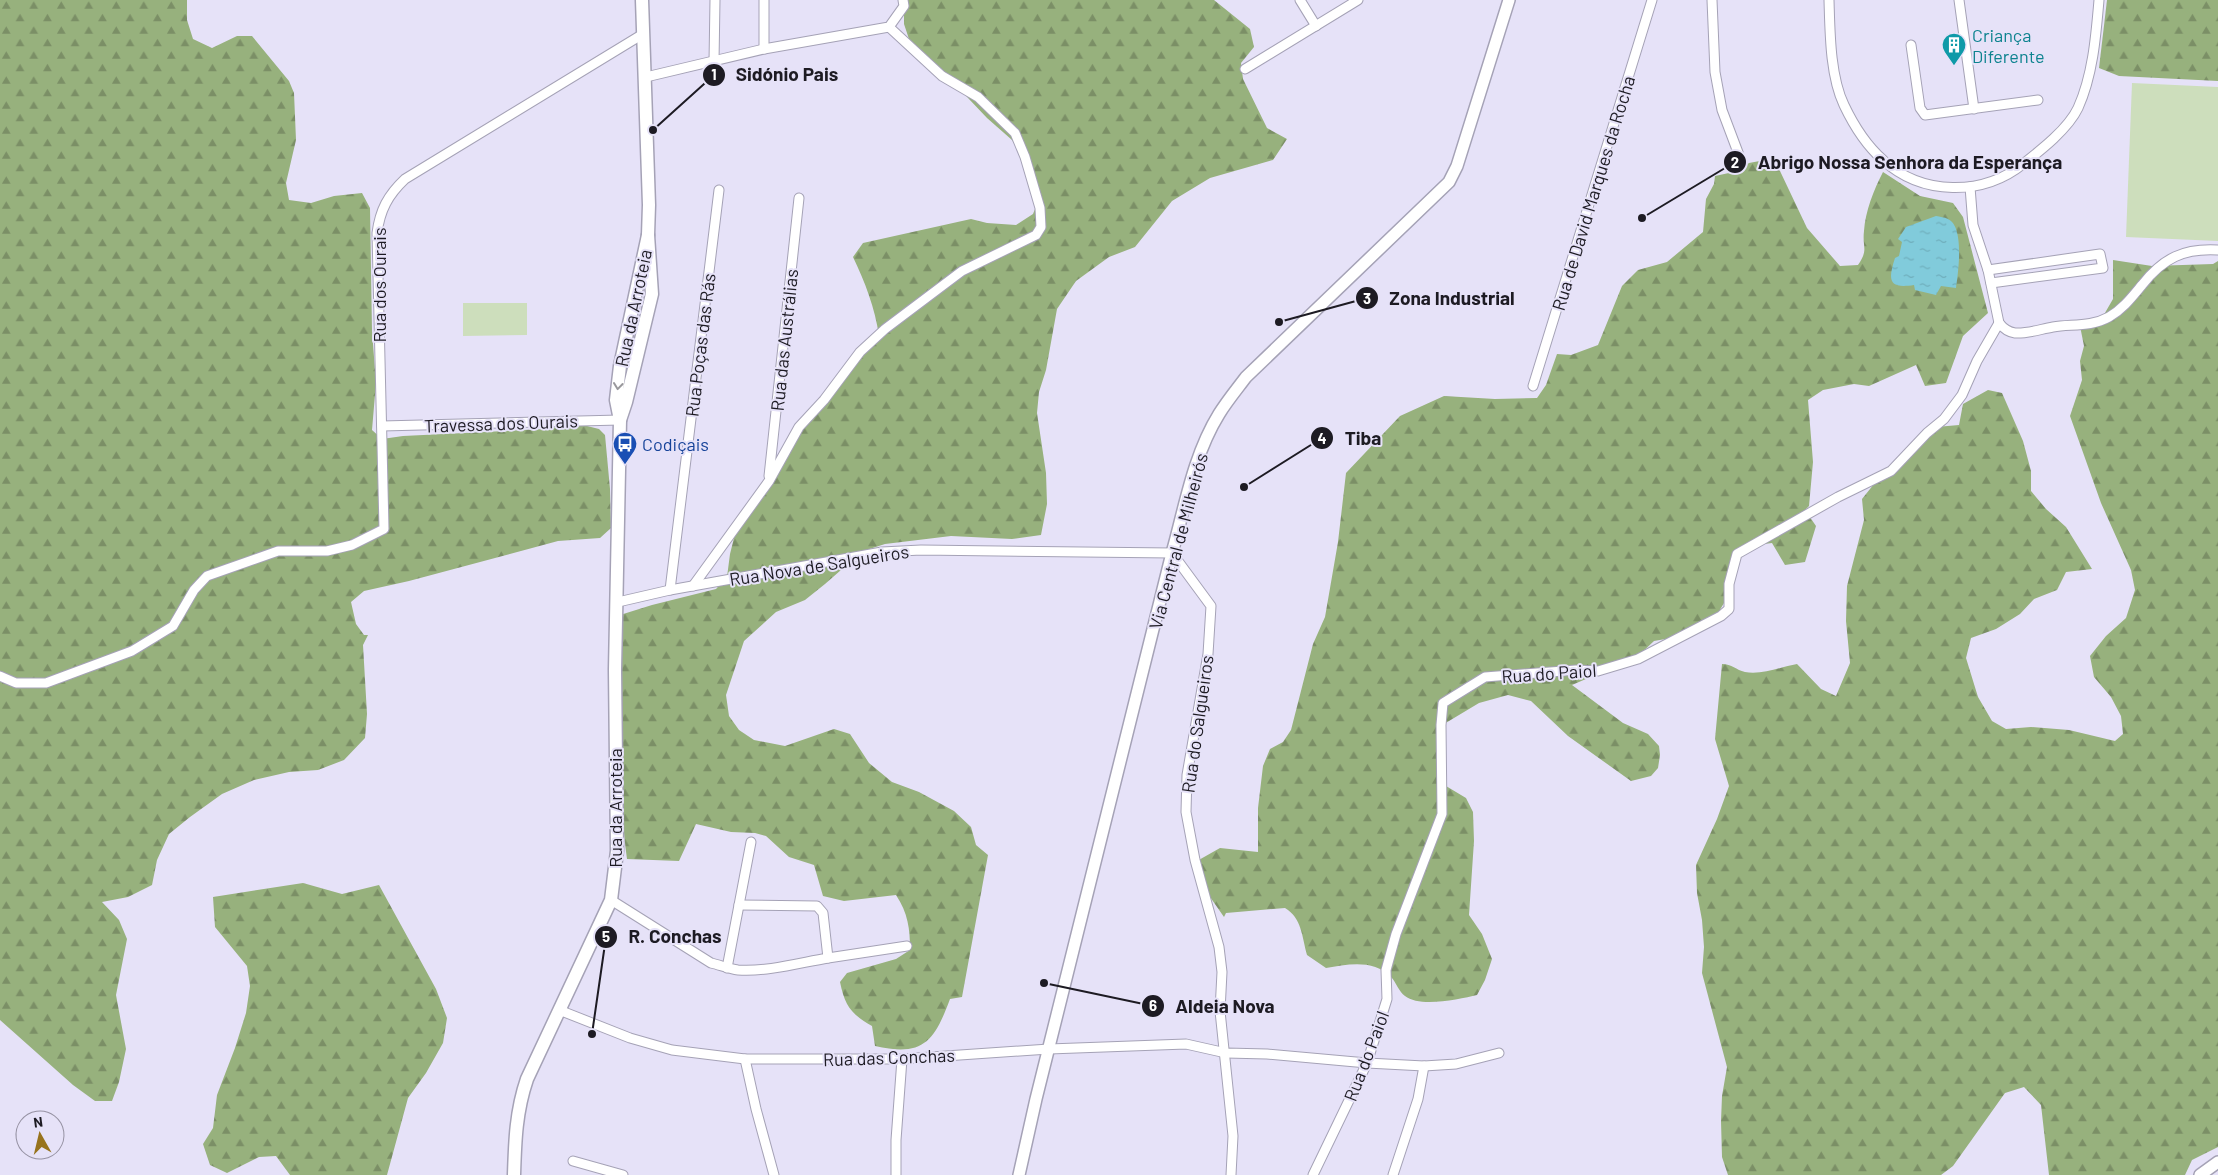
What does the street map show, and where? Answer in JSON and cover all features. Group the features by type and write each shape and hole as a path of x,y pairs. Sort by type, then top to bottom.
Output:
{"main road":[{"name":"Rua da Arroteia","path":"514,1175 515,1127 519,1101 526,1078 611,900 617,858 615,670 618,602 620,420 616,400 620,366 648,235 650,205 642,0"}],"street":[{"path":"714,62 715,0"},
{"path":"764,0 764,49"},
{"path":"646,77 764,49 890,27 904,6 902,0"},
{"path":"1300,0 1316,26"},
{"path":"1245,69 1358,0"},
{"name":"Via Central de Milheirós","path":"1019,1175 1172,553 1194,472 1206,440 1219,414 1246,376 1449,182 1457,166 1510,0"},
{"path":"1712,0 1715,72 1722,110 1742,163"},
{"path":"1829,0 1830,35 1843,103 1866,140 1883,160 1917,181 1943,186 1970,187 1986,184 2006,176 2020,166 2052,142 2078,109 2089,72 2096,36 2099,0"},
{"path":"1959,0 1974,109"},
{"name":"Rua de David Marques da Rocha","path":"1533,386 1649,1"},
{"path":"693,586 769,481 799,427 824,400 860,352 885,329 962,271 1036,234 1041,227 1038,200 1025,156 1015,133 978,98 942,76 890,27"},
{"name":"Rua dos Ourais","path":"0,676 16,683 46,683 132,651 173,626 194,590 207,576 278,551 327,551 352,545 384,529 377,233 383,206 392,191 405,179 643,34"},
{"path":"1911,45 1920,108 1925,114 2038,100"},
{"path":"1970,187 1974,225 1988,270 1999,323 2004,329 2014,333 2086,325 2109,317 2126,304 2145,280 2162,264 2182,252 2199,249 2218,250"},
{"name":"Rua Poças das Rás","path":"670,590 719,190"},
{"name":"Rua das Austrálias","path":"769,481 799,198"},
{"path":"1988,270 2100,254 2103,268 1991,283"},
{"name":"Rua do Paiol","path":"1313,1175 1366,1064 1387,999 1386,970 1396,934 1442,814 1440,725 1443,703 1486,677 1576,670 1598,671 1638,659 1721,616 1729,609 1729,584 1737,554 1838,497 1891,471 1944,418 1962,395 1977,360 1999,323"},
{"name":"Travessa dos Ourais","path":"382,426 620,420"},
{"name":"Rua Nova de Salgueiros","path":"618,602 670,590 882,552 922,550 1172,553"},
{"name":"Rua do Salgueiros","path":"1172,553 1211,606 1208,654 1187,775 1186,812 1195,860 1219,947 1222,972 1220,1011 1226,1053 1233,1136 1230,1175"},
{"path":"727,968 752,842"},
{"path":"611,900 711,963 736,970 764,969 908,946"},
{"path":"739,905 817,906 823,913 828,958"},
{"name":"Rua das Conchas","path":"559,1010 630,1038 672,1050 745,1059 902,1059 1049,1049 1186,1044 1226,1053 1276,1054 1366,1064 1424,1066 1456,1064 1499,1053"},
{"path":"745,1059 774,1175"},
{"path":"896,1175 896,1140 902,1059"},
{"path":"1393,1175 1418,1099 1424,1066"},
{"path":"573,1161 623,1175"},
{"path":"2200,1175 2218,1162"}],"green space":[{"path":"0,0 187,0 187,20 193,39 212,48 237,36 252,36 289,81 294,93 296,140 286,183 289,200 311,203 334,196 362,193 370,208 372,331 376,383 372,430 382,439 403,436 544,429 579,424 599,429 605,435 610,489 611,528 600,538 558,541 409,581 364,591 351,602 356,624 364,635 368,635 363,645 367,714 365,738 344,760 318,770 289,772 254,780 222,794 169,834 157,860 152,885 128,897 102,902 119,920 127,939 116,995 126,1049 119,1082 112,1101 95,1101 73,1085 0,1020"},
{"path":"904,0 1214,0 1250,29 1254,47 1241,63 1243,79 1267,128 1287,139 1273,160 1210,178 1172,201 1135,247 1109,257 1076,281 1057,309 1046,370 1039,392 1037,413 1046,473 1047,504 1041,535 1012,539 951,536 885,544 854,554 841,570 805,600 776,612 744,641 726,695 729,716 739,730 754,740 785,746 834,729 850,734 869,763 892,782 919,792 954,811 971,827 976,845 988,855 962,997 950,999 938,1026 932,1036 924,1043 905,1049 891,1049 875,1046 872,1026 850,1009 840,982 847,973 896,959 910,950 908,921 896,895 844,901 823,896 814,865 789,857 766,836 755,833 731,832 696,824 679,861 627,859 621,768 620,615 716,589 727,577 736,530 757,506 787,451 828,392 879,336 869,295 853,257 863,243 971,219 987,223 1016,225 1033,214 1037,204 1024,161 1012,140 987,118 909,39 904,24"},
{"path":"2107,0 2218,0 2218,81 2119,76 2099,68"},
{"path":"2132,83 2218,87 2218,241 2126,237"},
{"path":"1765,160 1780,171 1807,228 1840,266 1858,265 1861,260 1864,252 1865,224 1868,208 1883,172 1920,196 1953,203 1963,217 1988,313 1963,336 1946,383 1925,386 1916,365 1869,386 1854,384 1823,390 1808,400 1813,462 1809,506 1805,510 1816,526 1805,562 1785,565 1772,543 1748,546 1731,563 1727,598 1718,613 1677,637 1654,641 1637,657 1572,685 1623,723 1648,734 1659,746 1658,768 1651,776 1631,781 1568,736 1531,701 1508,695 1479,703 1444,724 1446,786 1466,798 1473,812 1474,841 1469,915 1482,934 1492,959 1485,980 1477,995 1440,1002 1412,1000 1401,992 1391,977 1377,967 1352,964 1326,968 1307,955 1298,923 1291,912 1285,908 1226,913 1224,917 1194,874 1197,861 1220,848 1258,852 1258,808 1263,766 1270,749 1283,742 1291,730 1313,644 1325,617 1338,542 1346,473 1400,416 1444,396 1495,399 1537,398 1546,385 1557,354 1571,355 1598,345 1622,286 1638,270 1667,262 1703,232 1706,199 1714,184 1715,176 1738,171 1749,163"},
{"path":"2113,260 2152,266 2213,264 2218,261 2218,1147 2192,1160 2185,1175 2049,1175 2041,1105 2024,1087 2005,1093 1953,1166 1941,1175 1728,1175 1722,1157 1721,1121 1722,1096 1727,1067 1702,973 1704,947 1697,893 1696,865 1717,819 1729,786 1715,739 1722,664 1751,673 1765,672 1797,664 1821,689 1836,696 1850,663 1846,621 1847,586 1864,520 1862,499 1878,479 1904,464 1921,445 1925,428 1959,425 1963,404 1988,390 2002,393 2023,441 2031,471 2031,491 2046,509 2066,527 2092,569 2066,572 2057,590 2034,599 2020,614 1996,629 1971,638 1966,658 1978,697 1992,721 2006,729 2031,727 2069,730 2115,741 2123,734 2121,716 2111,697 2094,677 2090,656 2106,636 2126,618 2135,590 2131,570 2101,503 2070,416 2082,380 2080,361 2084,346 2080,326 2102,318 2113,299"},
{"path":"463,303 527,303 527,335 463,336"},
{"path":"303,883 342,894 379,885 436,989 447,1018 443,1043 426,1073 408,1098 387,1175 290,1175 276,1156 259,1157 227,1173 210,1165 203,1144 213,1128 217,1095 246,1013 250,986 247,966 215,927 213,897"}],"water":[{"path":"1936,216 1948,219 1957,231 1959,251 1956,288 1941,286 1936,295 1915,290 1914,285 1899,286 1895,284 1892,281 1891,272 1895,258 1899,256 1902,242 1898,239 1906,227"}],"place":[{"name":"Criança Diferente","path":"1954,66"},
{"name":"Sidónio Pais","path":"653,130"},
{"name":"Abrigo Nossa Senhora da Esperança","path":"1642,218"},
{"name":"Zona Industrial","path":"1279,322"},
{"name":"Codiçais","path":"625,465"},
{"name":"Tiba","path":"1244,487"},
{"name":"Aldeia Nova","path":"1044,983"},
{"name":"R. Conchas","path":"592,1034"}]}
